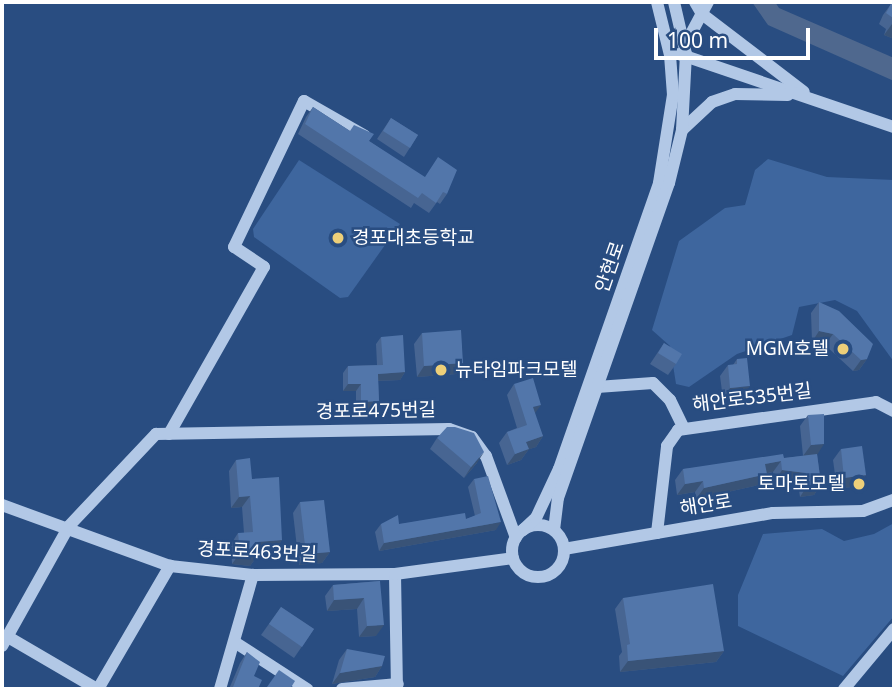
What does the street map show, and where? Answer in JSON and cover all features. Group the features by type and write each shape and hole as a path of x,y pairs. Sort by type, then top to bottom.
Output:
{"street":[{"name":"안현로","path":"520,534 536,518 559,469 659,183 673,95 670,55 657,2"},
{"name":"안현로","path":"554,530 558,498 669,183 682,130 685,50 674,2"},
{"path":"695,2 812,98"},
{"path":"685,50 705,8"},
{"path":"670,55 685,50 894,127"},
{"path":"682,130 712,102 735,94 812,98"},
{"name":"경포로475번길","path":"169,434 264,267 234,247 304,101 366,136"},
{"path":"597,387 653,383 670,400 683,428"},
{"name":"해안로535번길","path":"657,533 667,446 683,428 876,402 894,411"},
{"name":"경포로475번길","path":"5,642 69,526 156,435 449,429 472,437 486,456 520,534"},
{"name":"해안로","path":"564,549 773,513 863,511 894,500"},
{"name":"경포로463번길","path":"2,505 69,526 170,566 253,575 395,574"},
{"path":"539,525 554,530 564,549 560,565 539,577 523,572 513,558 520,534 539,525"},
{"path":"342,689 397,687 395,574 513,558"},
{"path":"5,642 98,689 170,566"},
{"path":"220,689 236,643 253,575"},
{"path":"844,689 894,629"},
{"path":"236,643 307,689"}],"shaded area":[{"path":"752,2 775,2 779,8 894,58 894,81 768,25"},
{"path":"768,159 827,177 894,180 894,362 857,311 835,300 799,307 792,335 737,354 689,387 676,384 670,346 652,330 679,241 725,208 745,205 755,170"},
{"path":"299,160 400,224 348,297 340,298 254,237 253,229"},
{"path":"894,523 894,616 843,676 738,626 738,595 763,534 822,529 844,541 874,534"}],"building":[{"path":"891,4 894,4 894,25 893,18 886,13"},
{"path":"313,107 350,131 354,125 374,134 369,141 425,177 438,157 457,170 447,194 443,192 436,203 422,193 418,198 305,124"},
{"path":"391,118 418,135 410,148 383,131"},
{"path":"819,302 839,311 873,344 867,359 861,360 833,334 819,331"},
{"path":"461,330 463,363 424,366 422,333"},
{"path":"403,335 405,372 378,374 379,401 361,402 361,384 348,384 348,366 383,365 381,337"},
{"path":"664,343 682,354 676,364 658,353"},
{"path":"747,358 750,386 730,388 728,365 737,364 737,359"},
{"path":"533,378 541,405 533,407 543,436 526,442 529,449 515,454 507,432 527,425 514,384"},
{"path":"824,414 824,444 811,445 808,415"},
{"path":"447,427 474,433 484,452 471,467 437,438"},
{"path":"862,446 866,475 844,478 841,449"},
{"path":"783,454 784,458 817,454 821,484 807,486 806,473 782,470 781,461 765,464 767,474 704,488 703,481 685,484 683,469"},
{"path":"250,458 252,479 279,477 282,540 257,542 258,555 240,553 238,533 253,532 250,496 239,497 236,460"},
{"path":"488,476 501,522 384,543 381,524 398,515 399,524 465,513 466,519 481,513 474,479"},
{"path":"324,500 330,552 306,554 300,502"},
{"path":"380,581 384,625 367,626 364,598 334,600 333,585"},
{"path":"713,584 724,651 628,661 627,645 630,644 623,598"},
{"path":"281,607 314,629 302,647 269,624"},
{"path":"347,649 385,656 382,666 340,673"},
{"path":"247,652 260,662 254,676 262,680 258,689 233,687"},
{"path":"279,670 295,681 290,689 267,687"}],"place":[{"name":"경포대초등학교","path":"338,238"},
{"name":"MGM호텔","path":"843,349"},
{"name":"뉴타임파크모텔","path":"441,370"},
{"name":"토마토모텔","path":"859,484"}]}
